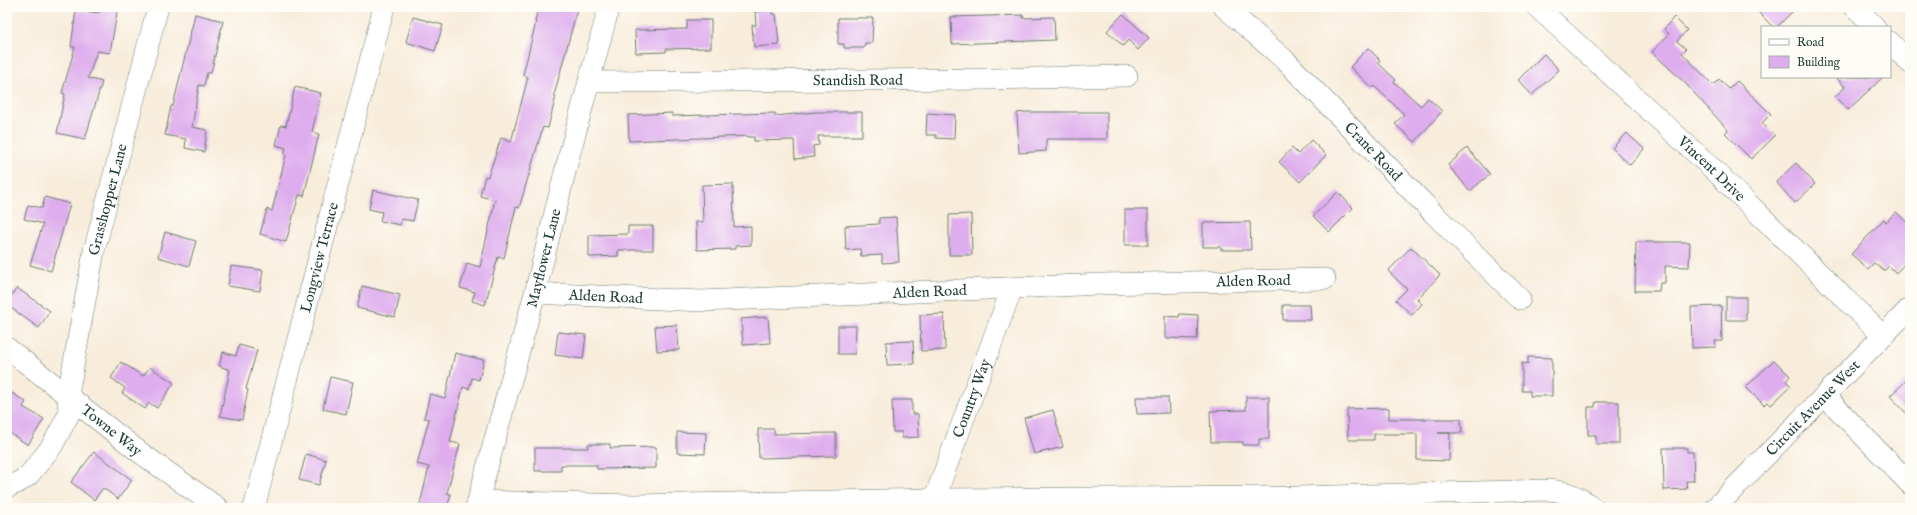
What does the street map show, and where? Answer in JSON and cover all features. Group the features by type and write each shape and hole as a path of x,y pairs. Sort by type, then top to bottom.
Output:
{"street":[{"name":"Grasshopper Lane","path":"7,487 30,475 52,446 69,414 68,395 94,251 158,7"},
{"name":"Longview Terrace","path":"254,508 384,7"},
{"name":"Mayflower Lane","path":"477,504 535,293 609,7"},
{"name":"Crane Road","path":"1224,7 1286,62 1435,215 1520,299"},
{"name":"Vincent Drive","path":"1538,7 1714,169 1882,335"},
{"path":"1855,7 1874,26"},
{"path":"1891,43 1910,62"},
{"name":"Standish Road","path":"589,82 994,79 1127,76"},
{"name":"Alden Road","path":"535,293 701,301 1103,284 1325,279"},
{"name":"Country Way","path":"933,504 1012,288"},
{"name":"Circuit Avenue West","path":"1715,508 1910,308"},
{"name":"Towne Way","path":"7,348 142,454 218,508"},
{"path":"1825,396 1910,484"},
{"path":"477,504 933,504 1297,497 1520,490 1561,491 1585,501 1593,508"}],"building":[{"path":"100,7 118,7 110,53 97,51 88,78 102,82 85,139 57,133 65,94 62,93 75,47 71,47 76,10 99,13"},
{"path":"538,7 561,7 577,10 554,95 556,96 548,128 543,127 519,208 516,207 504,258 498,257 485,305 472,301 475,292 460,288 467,263 480,267 495,200 480,196 485,176 488,177 501,138 511,142 528,77 523,75 536,22"},
{"path":"1753,7 1797,7 1778,26 1772,26"},
{"path":"772,10 772,14 776,14 779,45 754,47 752,25 756,25 755,12"},
{"path":"195,14 223,21 211,73 207,73 204,86 199,85 192,127 207,130 204,152 185,148 186,139 165,135"},
{"path":"1123,14 1149,38 1138,50 1128,40 1123,46 1107,31"},
{"path":"1023,15 1023,18 1054,17 1055,40 952,44 951,17"},
{"path":"413,17 443,25 435,51 406,42"},
{"path":"1674,17 1687,30 1677,41 1686,49 1682,53 1713,85 1719,79 1729,89 1737,81 1771,114 1762,123 1775,136 1751,159 1725,133 1728,130 1685,83 1652,52 1669,34 1664,29"},
{"path":"838,18 873,18 872,43 865,43 864,48 844,48 844,44 838,44"},
{"path":"687,20 711,20 711,48 666,49 666,52 636,53 635,30 687,29"},
{"path":"1368,48 1380,60 1378,63 1396,80 1394,82 1421,106 1428,98 1442,111 1415,142 1395,124 1404,114 1374,86 1372,88 1350,67"},
{"path":"1544,54 1559,70 1532,95 1518,80"},
{"path":"1837,78 1882,78 1848,110 1835,97 1845,87"},
{"path":"295,87 321,93 312,132 319,134 304,196 299,195 286,242 260,234 267,209 272,211 286,155 284,154 286,148 276,145 281,125 286,126"},
{"path":"816,112 862,112 862,136 818,136 819,145 813,146 814,157 795,159 794,140 754,141 754,137 748,136 629,141 628,115 672,113 672,116 775,113 775,116"},
{"path":"1107,112 1107,139 1046,139 1046,151 1019,153 1017,113"},
{"path":"927,113 955,115 954,139 936,138 936,135 926,135"},
{"path":"1627,133 1644,149 1630,165 1612,148"},
{"path":"1311,140 1326,155 1300,182 1279,162 1292,148 1298,154"},
{"path":"1467,148 1490,174 1470,191 1448,165"},
{"path":"1796,163 1815,184 1795,203 1776,182"},
{"path":"733,184 734,227 751,226 751,245 735,246 735,249 697,250 696,222 703,222 702,185"},
{"path":"373,190 418,200 413,221 401,219 400,225 380,221 382,212 369,209"},
{"path":"1338,192 1353,208 1329,232 1313,216"},
{"path":"45,197 70,204 51,271 30,265 43,224 24,219 28,205 42,208"},
{"path":"1125,210 1148,210 1148,245 1125,245"},
{"path":"1896,212 1910,225 1910,258 1896,273 1889,266 1884,271 1874,263 1868,269 1851,254 1884,219 1886,222"},
{"path":"971,214 972,255 949,255 949,215"},
{"path":"896,217 899,262 882,263 882,255 861,256 860,249 846,250 845,226 879,224 879,218"},
{"path":"1250,222 1251,250 1221,250 1221,247 1203,247 1203,223"},
{"path":"628,226 653,226 653,250 618,250 618,256 589,257 589,235 628,234"},
{"path":"165,232 196,241 189,266 158,257"},
{"path":"1636,242 1690,242 1689,267 1665,266 1665,283 1660,283 1659,291 1635,291"},
{"path":"1411,247 1440,275 1417,299 1422,304 1412,315 1396,300 1407,289 1388,271"},
{"path":"231,266 263,270 260,291 228,286"},
{"path":"362,286 400,295 395,317 357,308"},
{"path":"17,288 50,311 39,328 7,305 7,302"},
{"path":"1726,297 1746,297 1746,320 1726,320"},
{"path":"1283,305 1310,305 1311,320 1283,320"},
{"path":"1721,306 1722,341 1715,341 1716,347 1692,348 1691,307"},
{"path":"944,314 945,350 921,351 920,315"},
{"path":"1180,314 1198,315 1197,339 1165,338 1165,316 1179,317"},
{"path":"768,317 770,343 743,345 741,319"},
{"path":"677,325 679,350 657,351 655,326"},
{"path":"838,326 856,326 855,354 838,354"},
{"path":"558,332 586,335 583,359 555,355"},
{"path":"913,341 914,364 887,365 886,342"},
{"path":"239,345 257,350 246,389 248,390 242,420 220,416 230,370 219,366 223,352 236,356"},
{"path":"455,353 484,360 479,380 472,378 469,389 463,387 450,442 460,444 447,493 451,494 447,508 419,508 429,467 417,464 429,419 424,418 430,394 445,398"},
{"path":"1528,357 1552,358 1552,396 1530,396 1530,391 1522,391 1522,363 1528,364"},
{"path":"1774,360 1790,376 1786,381 1791,386 1771,405 1767,402 1764,405 1746,387"},
{"path":"121,362 143,376 150,367 174,383 157,408 149,403 145,409 122,393 125,388 111,378"},
{"path":"330,377 353,382 346,414 323,409"},
{"path":"1910,377 1910,417 1890,396"},
{"path":"12,393 26,402 23,407 44,419 28,445 8,432 7,434 7,397 9,398"},
{"path":"1136,397 1168,397 1169,413 1137,414"},
{"path":"1246,397 1269,397 1269,439 1259,439 1259,445 1243,445 1243,442 1211,442 1210,411 1246,410"},
{"path":"892,400 912,400 912,414 918,414 919,437 902,438 902,432 893,432"},
{"path":"1595,402 1619,402 1619,444 1596,444 1596,435 1588,435 1588,407 1595,407"},
{"path":"1389,408 1389,419 1461,419 1462,433 1450,433 1449,461 1417,460 1417,434 1374,434 1374,440 1348,440 1347,409"},
{"path":"1053,410 1063,447 1034,454 1024,418"},
{"path":"758,429 774,429 774,434 836,433 836,456 759,458"},
{"path":"677,432 706,433 705,454 677,453"},
{"path":"588,444 610,444 610,448 656,447 656,468 597,469 597,465 561,465 561,471 535,471 535,448 588,448"},
{"path":"1663,448 1687,448 1687,452 1693,452 1694,481 1686,481 1687,489 1664,490"},
{"path":"94,452 132,480 118,499 103,488 94,500 71,482"},
{"path":"306,454 326,460 319,485 299,480"}]}
